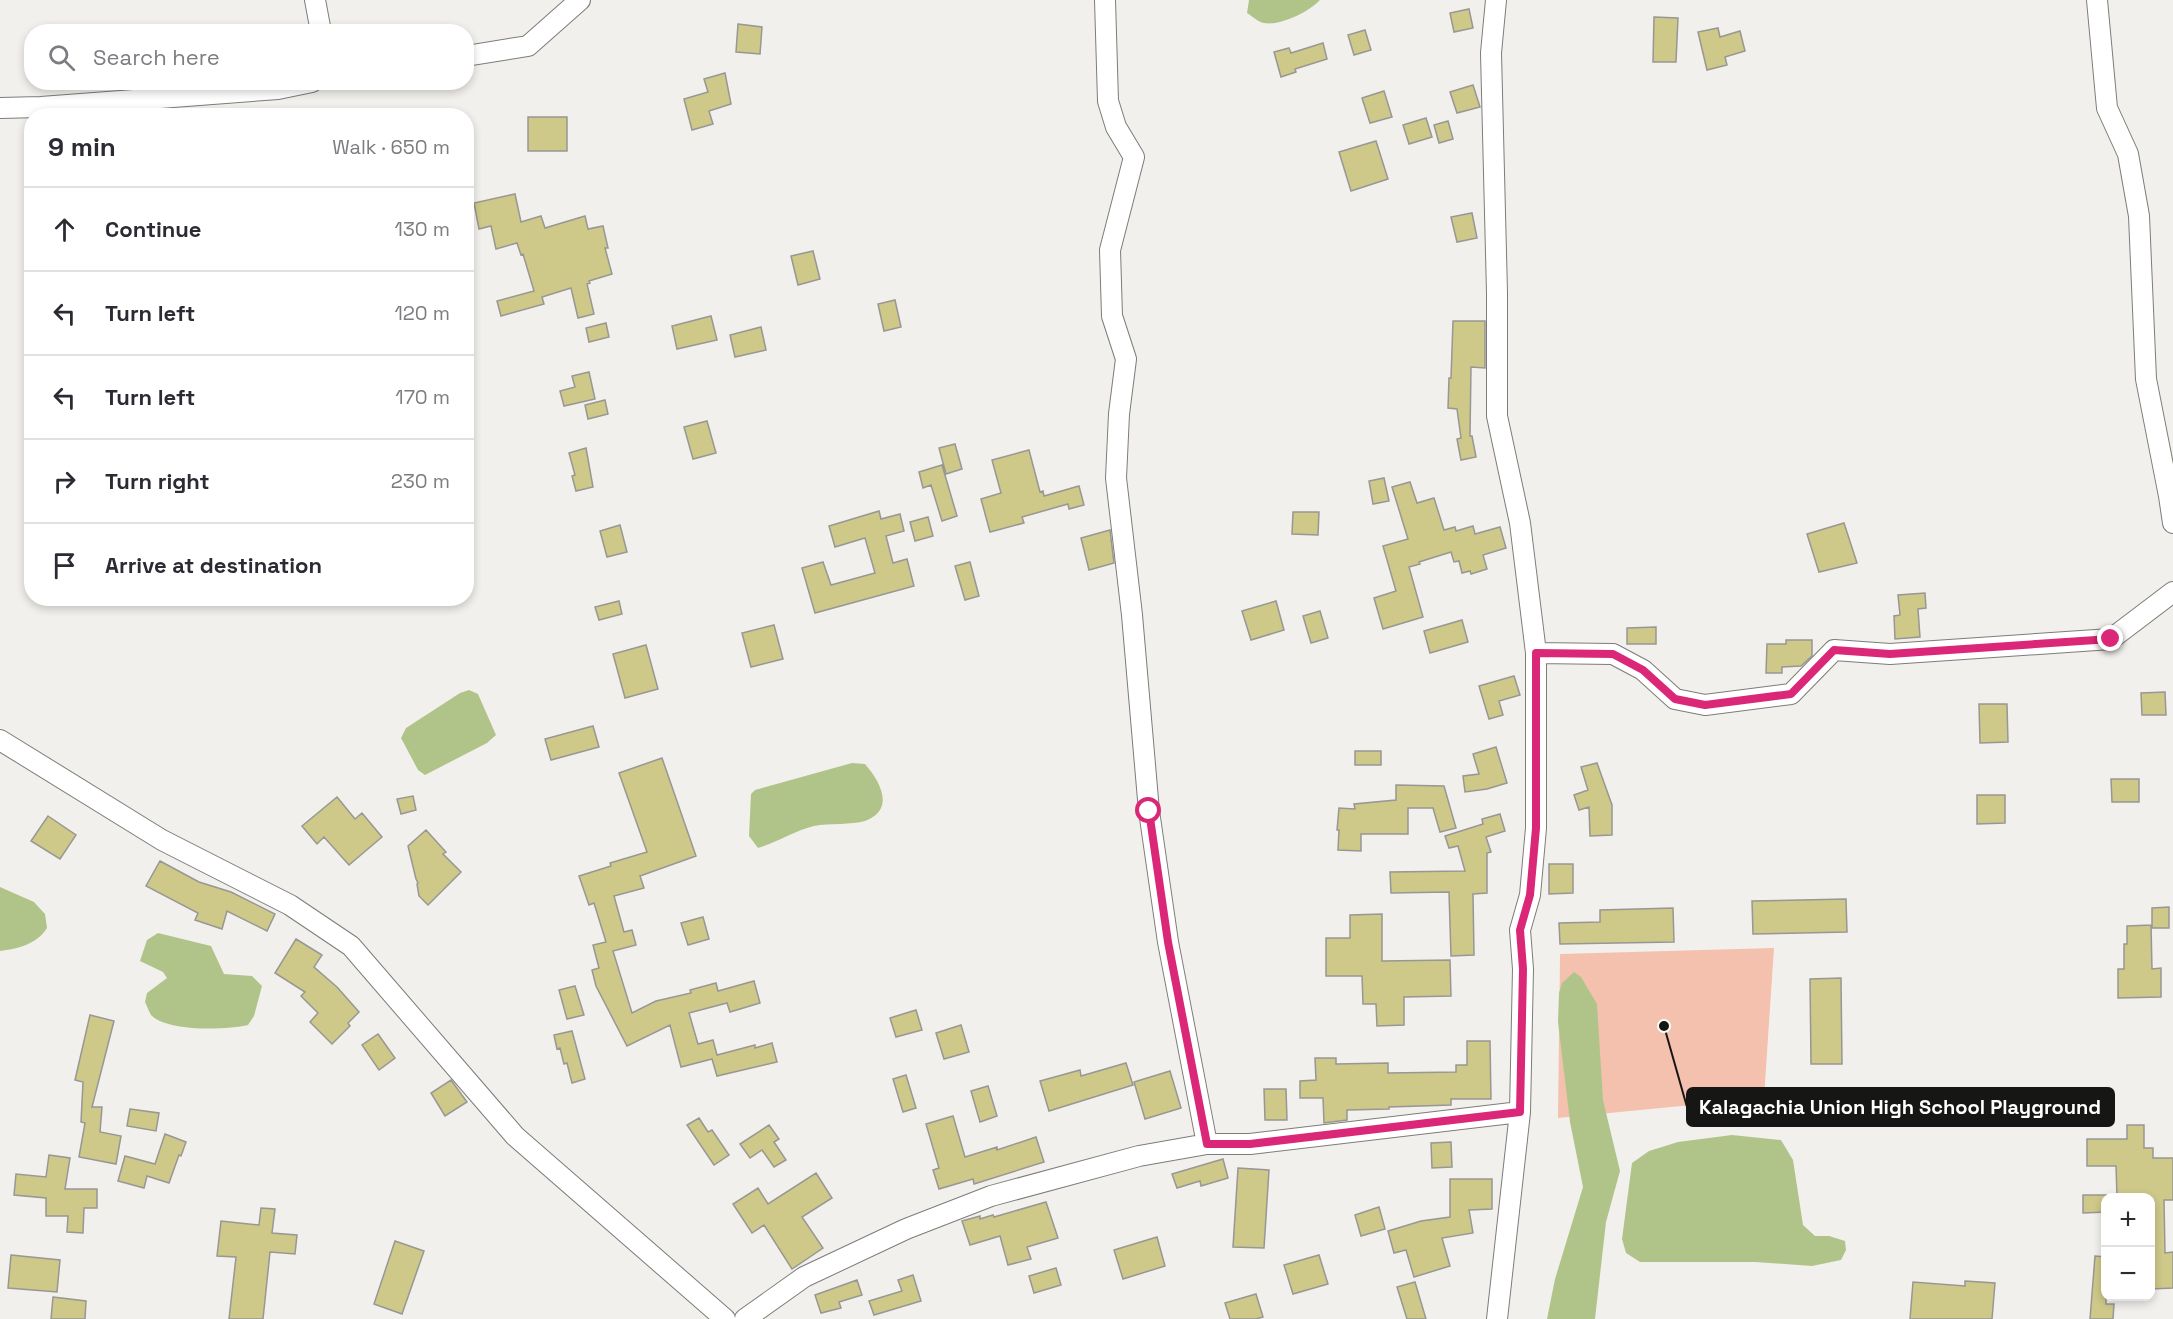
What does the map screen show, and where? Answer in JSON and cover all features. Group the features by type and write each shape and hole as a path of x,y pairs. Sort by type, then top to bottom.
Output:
{"street":[{"path":"315,0 320,24"},
{"path":"474,55 528,46 580,0"},
{"path":"1105,0 1108,101 1116,127 1134,157 1110,250 1112,316 1126,359 1119,414 1116,478 1132,615 1149,811 1168,942 1207,1144"},
{"path":"1496,0 1491,53 1497,293 1497,416 1520,524 1536,653 1536,828 1530,895 1520,930 1523,969 1520,1112 1497,1319"},
{"path":"2097,0 2107,108 2128,154 2139,216 2146,379 2173,524"},
{"path":"0,108 265,90"},
{"path":"1536,653 1613,654 1643,670 1675,699 1705,705 1791,694 1834,650 1890,654 2111,639 2173,592"},
{"path":"0,740 162,840 290,905 351,946 515,1136 725,1319"},
{"path":"744,1319 804,1277 906,1229 991,1196 1139,1156 1207,1144 1250,1144 1520,1112"}],"shaded area":[{"path":"1249,0 1320,0 1294,17 1264,23 1247,13"},
{"path":"469,690 478,694 496,735 487,743 425,775 418,770 401,738 406,728 460,693"},
{"path":"852,763 865,764 880,787 883,803 875,816 860,822 814,826 758,848 749,836 751,794 755,790"},
{"path":"0,887 34,902 45,914 47,928 38,938 26,945 0,951"},
{"path":"158,933 211,946 224,974 252,976 262,986 254,1016 248,1025 212,1029 183,1027 159,1021 151,1015 145,1002 147,993 167,978 163,972 140,961 147,940"},
{"path":"1774,948 1764,1098 1558,1118 1560,954"},
{"path":"1574,972 1581,977 1597,1004 1603,1100 1620,1171 1606,1222 1595,1319 1547,1319 1555,1279 1583,1187 1570,1122 1558,1022 1559,993 1562,983"},
{"path":"1732,1135 1781,1140 1793,1160 1803,1225 1815,1236 1829,1236 1845,1241 1846,1250 1841,1260 1812,1266 1755,1262 1640,1262 1626,1253 1622,1239 1632,1163 1649,1151 1678,1142"}],"building":[{"path":"1469,9 1473,28 1454,32 1450,13"},
{"path":"1654,17 1678,18 1676,62 1653,62"},
{"path":"738,24 762,27 760,54 736,52"},
{"path":"1718,28 1720,37 1740,31 1745,51 1725,57 1727,65 1707,70 1698,32"},
{"path":"1365,30 1371,50 1354,55 1348,35"},
{"path":"1323,43 1327,59 1295,69 1296,72 1281,77 1274,52 1289,48 1291,53"},
{"path":"725,73 731,104 709,111 713,124 692,130 684,99 708,92 704,79"},
{"path":"1473,85 1480,107 1457,113 1450,92"},
{"path":"1384,91 1392,117 1370,123 1362,98"},
{"path":"528,117 567,117 567,151 528,151"},
{"path":"1426,118 1432,137 1409,144 1403,125"},
{"path":"1448,121 1453,139 1439,143 1434,125"},
{"path":"1376,141 1388,179 1351,191 1339,152"},
{"path":"515,194 521,222 541,216 545,228 585,216 588,229 603,226 608,248 605,248 612,274 589,281 590,283 587,284 594,314 578,318 571,288 542,297 544,304 501,316 497,301 534,291 523,254 521,255 517,243 496,249 491,226 479,229 474,203"},
{"path":"1472,213 1477,238 1457,242 1451,217"},
{"path":"813,251 820,279 798,285 791,256"},
{"path":"895,300 901,327 884,331 878,304"},
{"path":"711,316 717,340 677,349 672,326"},
{"path":"1453,321 1485,321 1485,368 1471,367 1470,436 1472,436 1476,457 1461,460 1457,439 1461,438 1457,409 1448,408"},
{"path":"606,323 609,337 589,342 586,328"},
{"path":"761,327 766,350 735,357 730,335"},
{"path":"589,372 595,399 564,406 560,391 575,387 572,376"},
{"path":"605,400 608,414 588,419 585,405"},
{"path":"707,421 716,453 693,459 684,427"},
{"path":"955,444 962,469 946,474 939,448"},
{"path":"586,448 593,487 576,491 572,476 575,475 569,453"},
{"path":"1029,450 1040,492 1043,491 1044,496 1079,486 1084,505 1069,509 1068,504 1022,517 1024,523 990,532 981,499 1001,493 992,460"},
{"path":"942,465 957,516 942,521 931,485 923,488 919,472"},
{"path":"1384,478 1389,501 1373,504 1369,481"},
{"path":"1410,482 1417,503 1434,498 1444,530 1455,527 1456,531 1473,526 1475,534 1500,527 1506,548 1483,555 1487,569 1471,574 1470,571 1462,573 1459,561 1454,562 1451,552 1409,567 1423,617 1383,629 1374,598 1396,591 1383,546 1408,539 1392,487"},
{"path":"879,511 881,519 900,514 904,531 886,536 893,563 907,559 914,586 815,613 802,568 823,562 831,585 875,573 865,538 835,547 829,526"},
{"path":"1293,512 1319,512 1318,535 1292,534"},
{"path":"928,517 933,536 915,541 910,522"},
{"path":"1844,523 1857,563 1819,572 1807,534"},
{"path":"620,525 627,552 607,557 600,531"},
{"path":"1110,530 1114,563 1089,570 1081,538"},
{"path":"970,562 979,596 965,600 955,566"},
{"path":"1925,593 1926,608 1918,609 1920,637 1895,639 1894,616 1900,615 1898,595"},
{"path":"619,601 622,614 599,620 595,607"},
{"path":"1276,601 1284,630 1251,640 1242,611"},
{"path":"1320,611 1328,638 1311,643 1303,616"},
{"path":"1462,620 1468,642 1430,653 1424,631"},
{"path":"774,625 783,659 751,667 742,633"},
{"path":"1656,627 1656,644 1627,644 1627,628"},
{"path":"1786,640 1812,640 1812,656 1801,666 1782,667 1782,673 1766,673 1767,644 1786,644"},
{"path":"646,645 658,689 625,698 613,654"},
{"path":"1514,676 1520,695 1499,701 1503,715 1489,719 1479,686"},
{"path":"2165,692 2166,715 2142,715 2141,693"},
{"path":"1979,704 2007,704 2008,742 1980,743"},
{"path":"593,726 599,747 551,760 545,739"},
{"path":"1496,747 1507,783 1465,792 1463,776 1479,774 1473,754"},
{"path":"1355,751 1381,751 1381,765 1355,765"},
{"path":"662,758 696,856 640,876 644,888 614,896 624,932 632,930 636,945 613,951 632,1013 656,1001 691,993 690,990 716,983 718,991 754,981 760,1003 730,1012 727,1003 689,1013 698,1044 713,1040 717,1055 772,1043 777,1062 717,1076 712,1059 681,1067 670,1025 627,1046 596,986 592,970 599,968 593,945 606,942 594,903 589,905 579,876 611,866 610,863 647,852 619,773"},
{"path":"1597,763 1612,805 1612,835 1590,836 1589,807 1579,810 1574,795 1588,790 1581,767"},
{"path":"2111,779 2139,779 2139,802 2112,802"},
{"path":"1396,785 1444,786 1456,828 1440,832 1433,808 1408,808 1408,834 1361,834 1361,851 1338,850 1339,808 1355,809 1354,804 1396,800"},
{"path":"1977,795 2005,795 2005,823 1977,824"},
{"path":"413,796 416,810 401,814 397,799"},
{"path":"337,797 355,819 362,813 382,837 349,865 324,837 317,844 302,826"},
{"path":"1500,814 1505,831 1486,837 1491,852 1487,853 1487,893 1473,894 1474,955 1451,956 1449,892 1391,893 1390,872 1465,871 1458,846 1449,848 1445,836 1483,824 1482,819"},
{"path":"48,816 76,835 60,859 31,841"},
{"path":"426,830 446,852 443,854 461,872 428,905 419,896 418,883 408,846"},
{"path":"160,861 199,882 231,892 275,914 267,931 227,911 222,929 195,920 198,913 146,886"},
{"path":"1549,864 1573,864 1573,893 1549,894"},
{"path":"1846,899 1847,932 1753,934 1752,901"},
{"path":"2169,907 2169,928 2152,928 2152,908"},
{"path":"1673,908 1674,942 1560,944 1559,923 1600,922 1600,910"},
{"path":"1382,914 1382,961 1450,960 1451,996 1404,997 1404,1025 1377,1026 1376,1004 1363,1004 1362,976 1326,976 1326,938 1350,938 1350,915"},
{"path":"703,917 709,939 688,945 681,923"},
{"path":"2151,925 2152,969 2161,968 2161,997 2118,998 2118,969 2124,969 2127,926"},
{"path":"296,939 322,955 314,967 337,987 359,1012 348,1023 350,1026 332,1044 310,1022 318,1013 301,996 305,992 275,973"},
{"path":"1841,978 1842,1064 1811,1064 1810,979"},
{"path":"575,986 584,1015 567,1019 559,990"},
{"path":"916,1010 922,1030 896,1037 890,1018"},
{"path":"90,1015 114,1021 92,1107 102,1107 100,1132 121,1136 116,1164 79,1157 85,1123 81,1122 83,1082 75,1080"},
{"path":"961,1025 969,1052 944,1059 936,1033"},
{"path":"572,1031 585,1079 572,1083 567,1063 564,1064 560,1048 557,1049 554,1035"},
{"path":"378,1034 395,1058 379,1070 362,1045"},
{"path":"1467,1041 1490,1041 1491,1099 1451,1099 1451,1105 1347,1110 1347,1120 1324,1123 1323,1098 1300,1098 1300,1081 1316,1080 1315,1058 1336,1058 1336,1064 1388,1063 1388,1073 1456,1072 1456,1065 1467,1065"},
{"path":"1126,1063 1133,1085 1049,1111 1040,1081 1080,1070 1081,1076"},
{"path":"1170,1071 1181,1108 1145,1119 1134,1082"},
{"path":"906,1075 916,1108 903,1112 893,1079"},
{"path":"451,1080 467,1102 445,1116 431,1093"},
{"path":"988,1086 997,1116 980,1122 971,1091"},
{"path":"1264,1089 1286,1089 1287,1120 1265,1120"},
{"path":"130,1109 159,1113 156,1131 127,1126"},
{"path":"953,1116 965,1157 997,1147 997,1150 1036,1137 1044,1162 974,1184 973,1179 939,1189 933,1170 939,1168 926,1124"},
{"path":"699,1118 708,1132 712,1130 729,1155 714,1165 687,1125"},
{"path":"769,1125 779,1139 774,1142 786,1160 774,1167 762,1150 750,1158 740,1144"},
{"path":"2127,1125 2144,1125 2144,1148 2153,1148 2153,1158 2173,1158 2173,1200 2164,1200 2165,1253 2173,1252 2173,1288 2155,1289 2155,1193 2117,1193 2116,1166 2087,1166 2087,1139 2127,1139"},
{"path":"165,1134 186,1142 169,1183 147,1176 144,1188 118,1181 125,1156 155,1164"},
{"path":"1451,1142 1452,1167 1432,1168 1431,1143"},
{"path":"49,1155 70,1158 65,1189 97,1189 97,1208 84,1208 83,1233 67,1232 68,1216 46,1216 46,1198 14,1195 16,1174 46,1177"},
{"path":"1223,1159 1228,1178 1201,1186 1200,1181 1177,1188 1172,1174"},
{"path":"1238,1168 1269,1170 1264,1248 1233,1247"},
{"path":"816,1173 832,1198 802,1217 823,1248 792,1269 764,1225 752,1233 733,1204 758,1188 768,1204"},
{"path":"1450,1179 1492,1179 1492,1209 1469,1210 1473,1233 1442,1238 1450,1266 1414,1277 1406,1250 1394,1253 1388,1231 1421,1221 1450,1217"},
{"path":"2083,1195 2101,1195 2101,1212 2083,1213"},
{"path":"1046,1202 1058,1238 1027,1247 1031,1259 1008,1265 1000,1236 970,1245 962,1221 980,1216 980,1219 993,1215 994,1217"},
{"path":"1379,1207 1385,1229 1361,1236 1355,1215"},
{"path":"261,1208 275,1209 272,1233 297,1235 295,1254 270,1252 263,1319 229,1319 236,1257 217,1256 221,1221 259,1225"},
{"path":"1157,1237 1165,1266 1123,1279 1114,1250"},
{"path":"395,1241 424,1251 402,1314 374,1304"},
{"path":"11,1255 60,1260 57,1292 8,1288"},
{"path":"1319,1255 1328,1284 1293,1294 1284,1265"},
{"path":"2095,1256 2101,1257 2101,1301 2114,1304 2113,1319 2090,1319"},
{"path":"1056,1268 1061,1285 1034,1293 1029,1276"},
{"path":"913,1275 921,1301 874,1315 869,1301 902,1291 898,1280"},
{"path":"857,1280 862,1295 839,1302 841,1308 821,1313 815,1295"},
{"path":"1965,1281 1995,1283 1992,1319 1910,1319 1913,1282 1965,1286"},
{"path":"1415,1282 1426,1319 1407,1319 1397,1287"},
{"path":"1256,1294 1263,1317 1230,1319 1225,1303"},
{"path":"53,1297 86,1301 85,1319 51,1319"}],"place":[{"name":"Kalagachia Union High School Playground","path":"1664,1026"}],"route":[{"path":"1149,811 1168,942 1207,1144 1250,1144 1520,1112 1523,969 1520,930 1530,895 1536,828 1536,653 1613,654 1643,670 1675,699 1705,705 1791,694 1834,650 1890,654 2111,639"}]}
